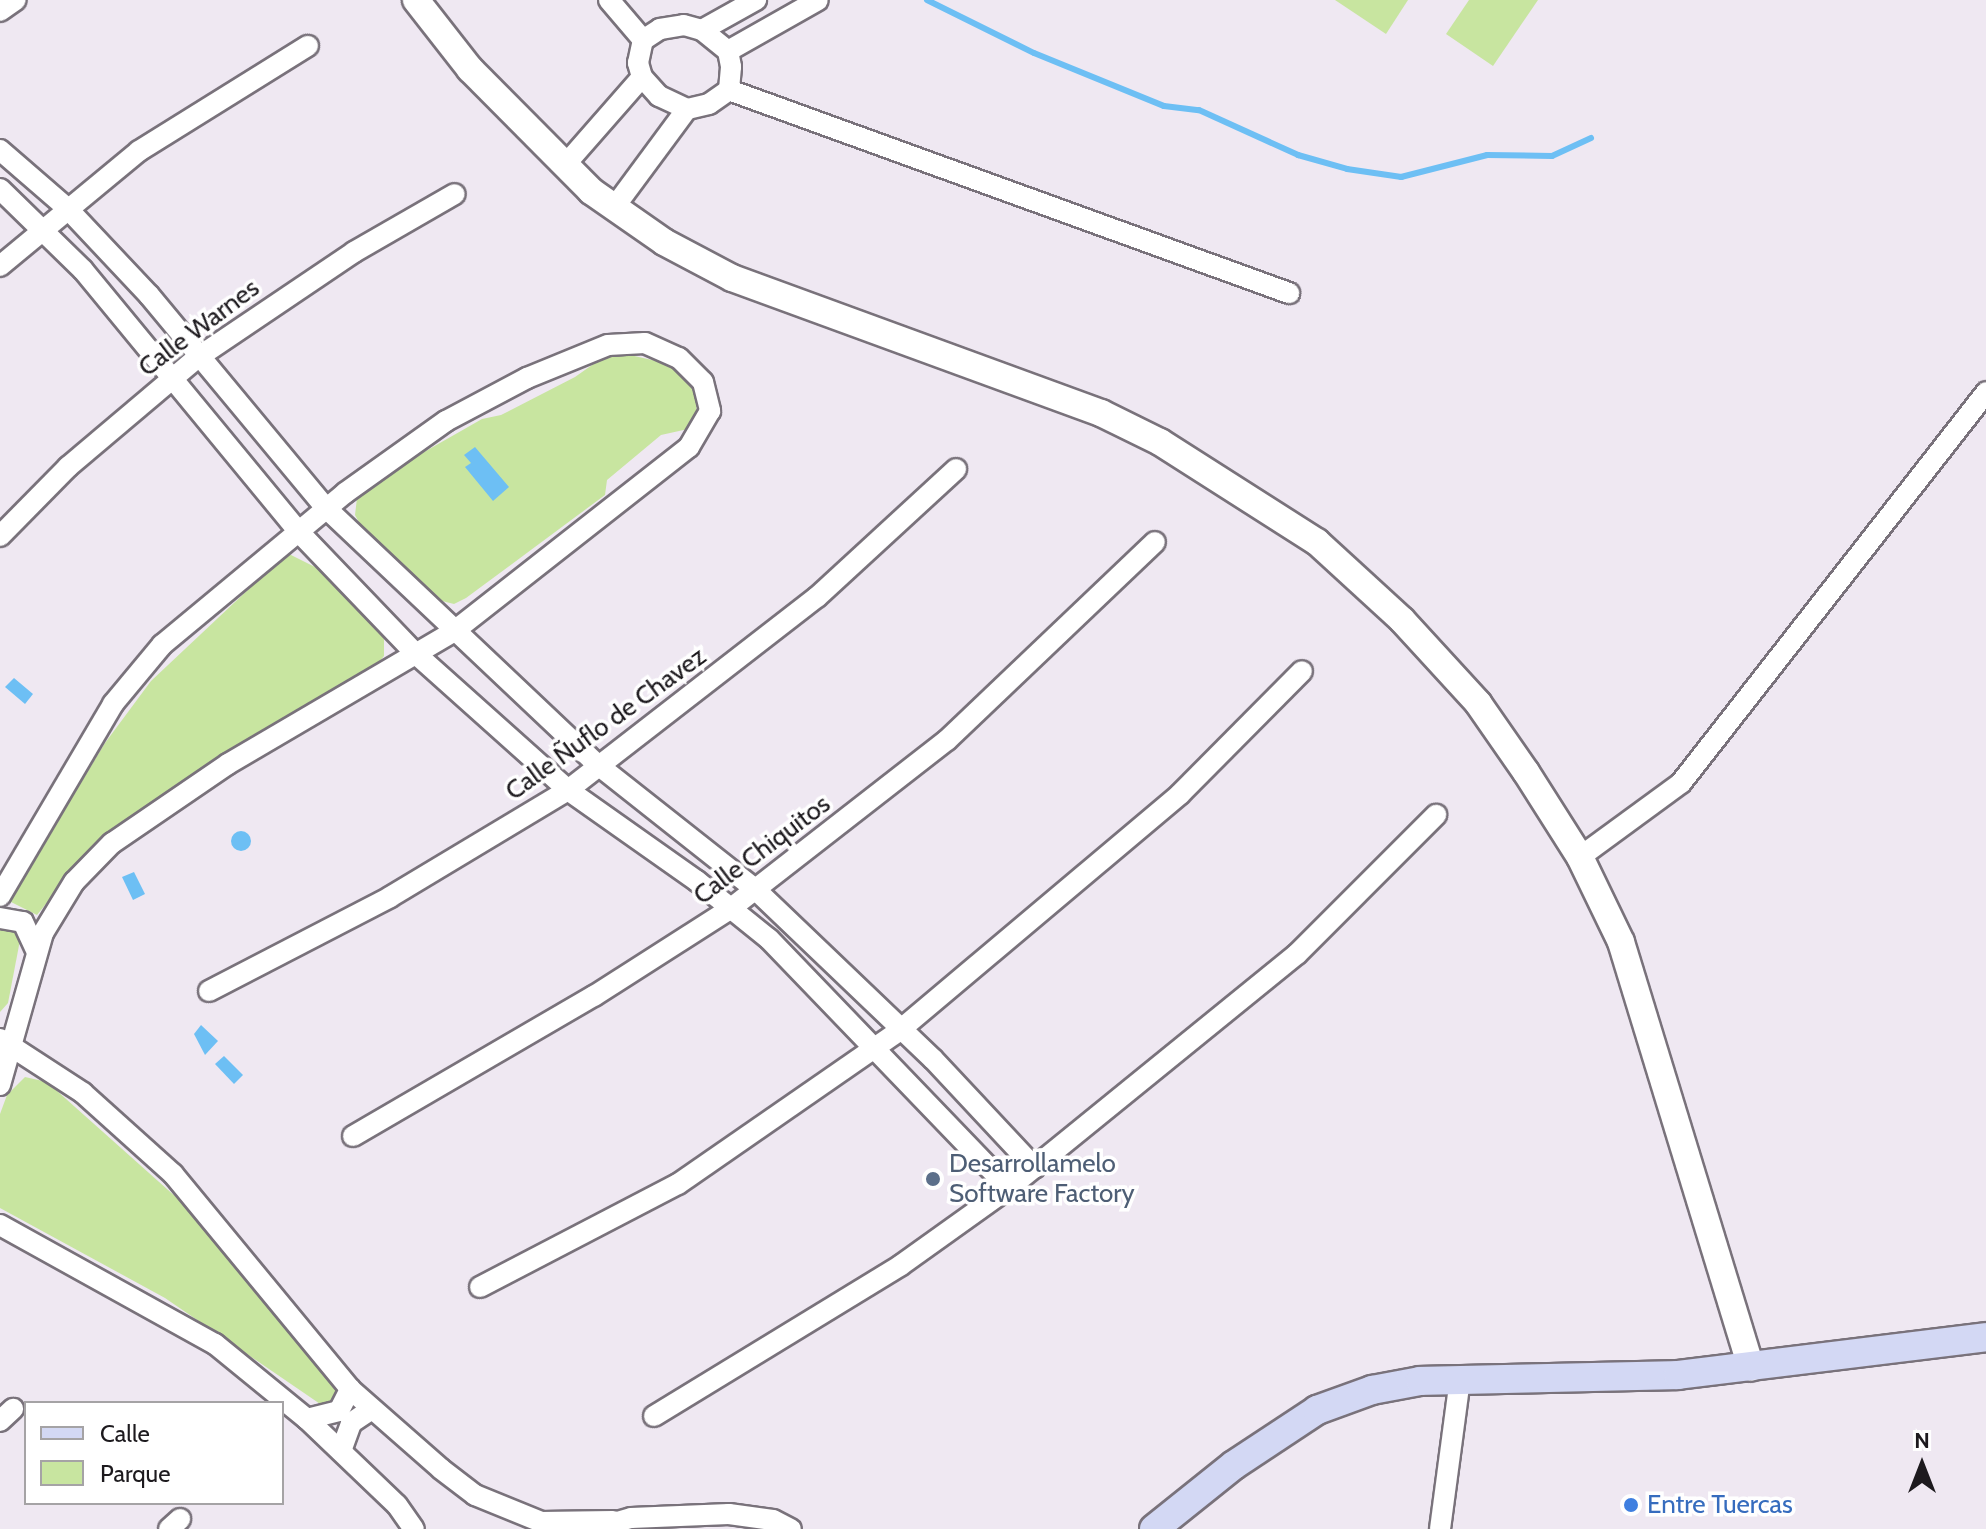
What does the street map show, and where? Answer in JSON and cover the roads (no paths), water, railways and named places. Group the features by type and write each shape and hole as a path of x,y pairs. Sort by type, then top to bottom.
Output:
{"main road":[{"path":"1154,1529 1234,1465 1317,1410 1372,1390 1460,1380 1598,1379 1751,1368 1986,1337"}],"street":[{"path":"0,11 16,0"},
{"path":"416,0 470,69 613,209 732,278 1101,413 1217,474 1317,542 1402,620 1478,703 1580,857 1630,969 1751,1368"},
{"path":"609,0 643,40"},
{"path":"702,30 756,0"},
{"path":"728,51 818,0"},
{"path":"684,25 702,30 728,51 729,90 709,104 687,109 659,96 642,77 638,63 643,40 660,29 684,25"},
{"path":"0,266 139,151 308,46"},
{"path":"565,165 642,77"},
{"path":"729,90 1289,293"},
{"path":"613,209 687,109"},
{"path":"0,150 67,208 149,295 197,358 326,508 453,632 598,765 756,890 900,1030 1035,1168"},
{"path":"0,189 45,228 174,378 297,530 416,654 568,790 769,939 1009,1188"},
{"name":"Calle Warnes","path":"0,536 68,467 197,358 341,261 455,194"},
{"path":"0,896 113,704 162,645 326,508 446,421 527,378 608,345 645,343 679,358 703,382 710,411 689,447 453,632 228,764 112,843 74,882 37,952 7,1043 0,1085"},
{"path":"1580,857 1681,783 1986,392"},
{"name":"Calle Ñuflo de Chavez","path":"209,991 390,897 568,790 817,597 956,469"},
{"name":"Calle Chiquitos","path":"353,1136 569,1012 756,890 947,740 1155,542"},
{"path":"480,1287 678,1184 900,1030 1180,794 1302,671"},
{"path":"654,1416 862,1290 1009,1188 1297,954 1436,815"},
{"path":"0,918 23,922 32,932 37,952"},
{"path":"7,1043 83,1093 173,1174 350,1389 370,1410 464,1486 509,1511 562,1525 606,1525 729,1514 773,1520 791,1529"},
{"path":"0,1225 215,1344 307,1419 397,1505 414,1529"},
{"path":"1440,1529 1460,1380"},
{"path":"307,1419 339,1411 350,1389"},
{"path":"341,1451 351,1423 370,1410"}],"water":[{"path":"475,447 509,487 493,501 465,467 471,463 464,455"},
{"path":"14,678 33,694 25,704 5,687"},
{"path":"241,831 248,834 251,841 248,848 241,851 234,848 231,841 234,834"},
{"path":"134,872 145,894 133,900 122,877"},
{"path":"201,1025 218,1041 205,1055 194,1034"},
{"path":"224,1056 243,1075 234,1084 215,1064"}],"waterway":[{"path":"927,0 1034,53 1164,106 1199,110 1298,155 1347,169 1401,177 1487,155 1552,156 1591,138"}],"place":[{"name":"Desarrollamelo Software Factory","path":"933,1179"},
{"name":"Entre Tuercas","path":"1631,1505"}]}
